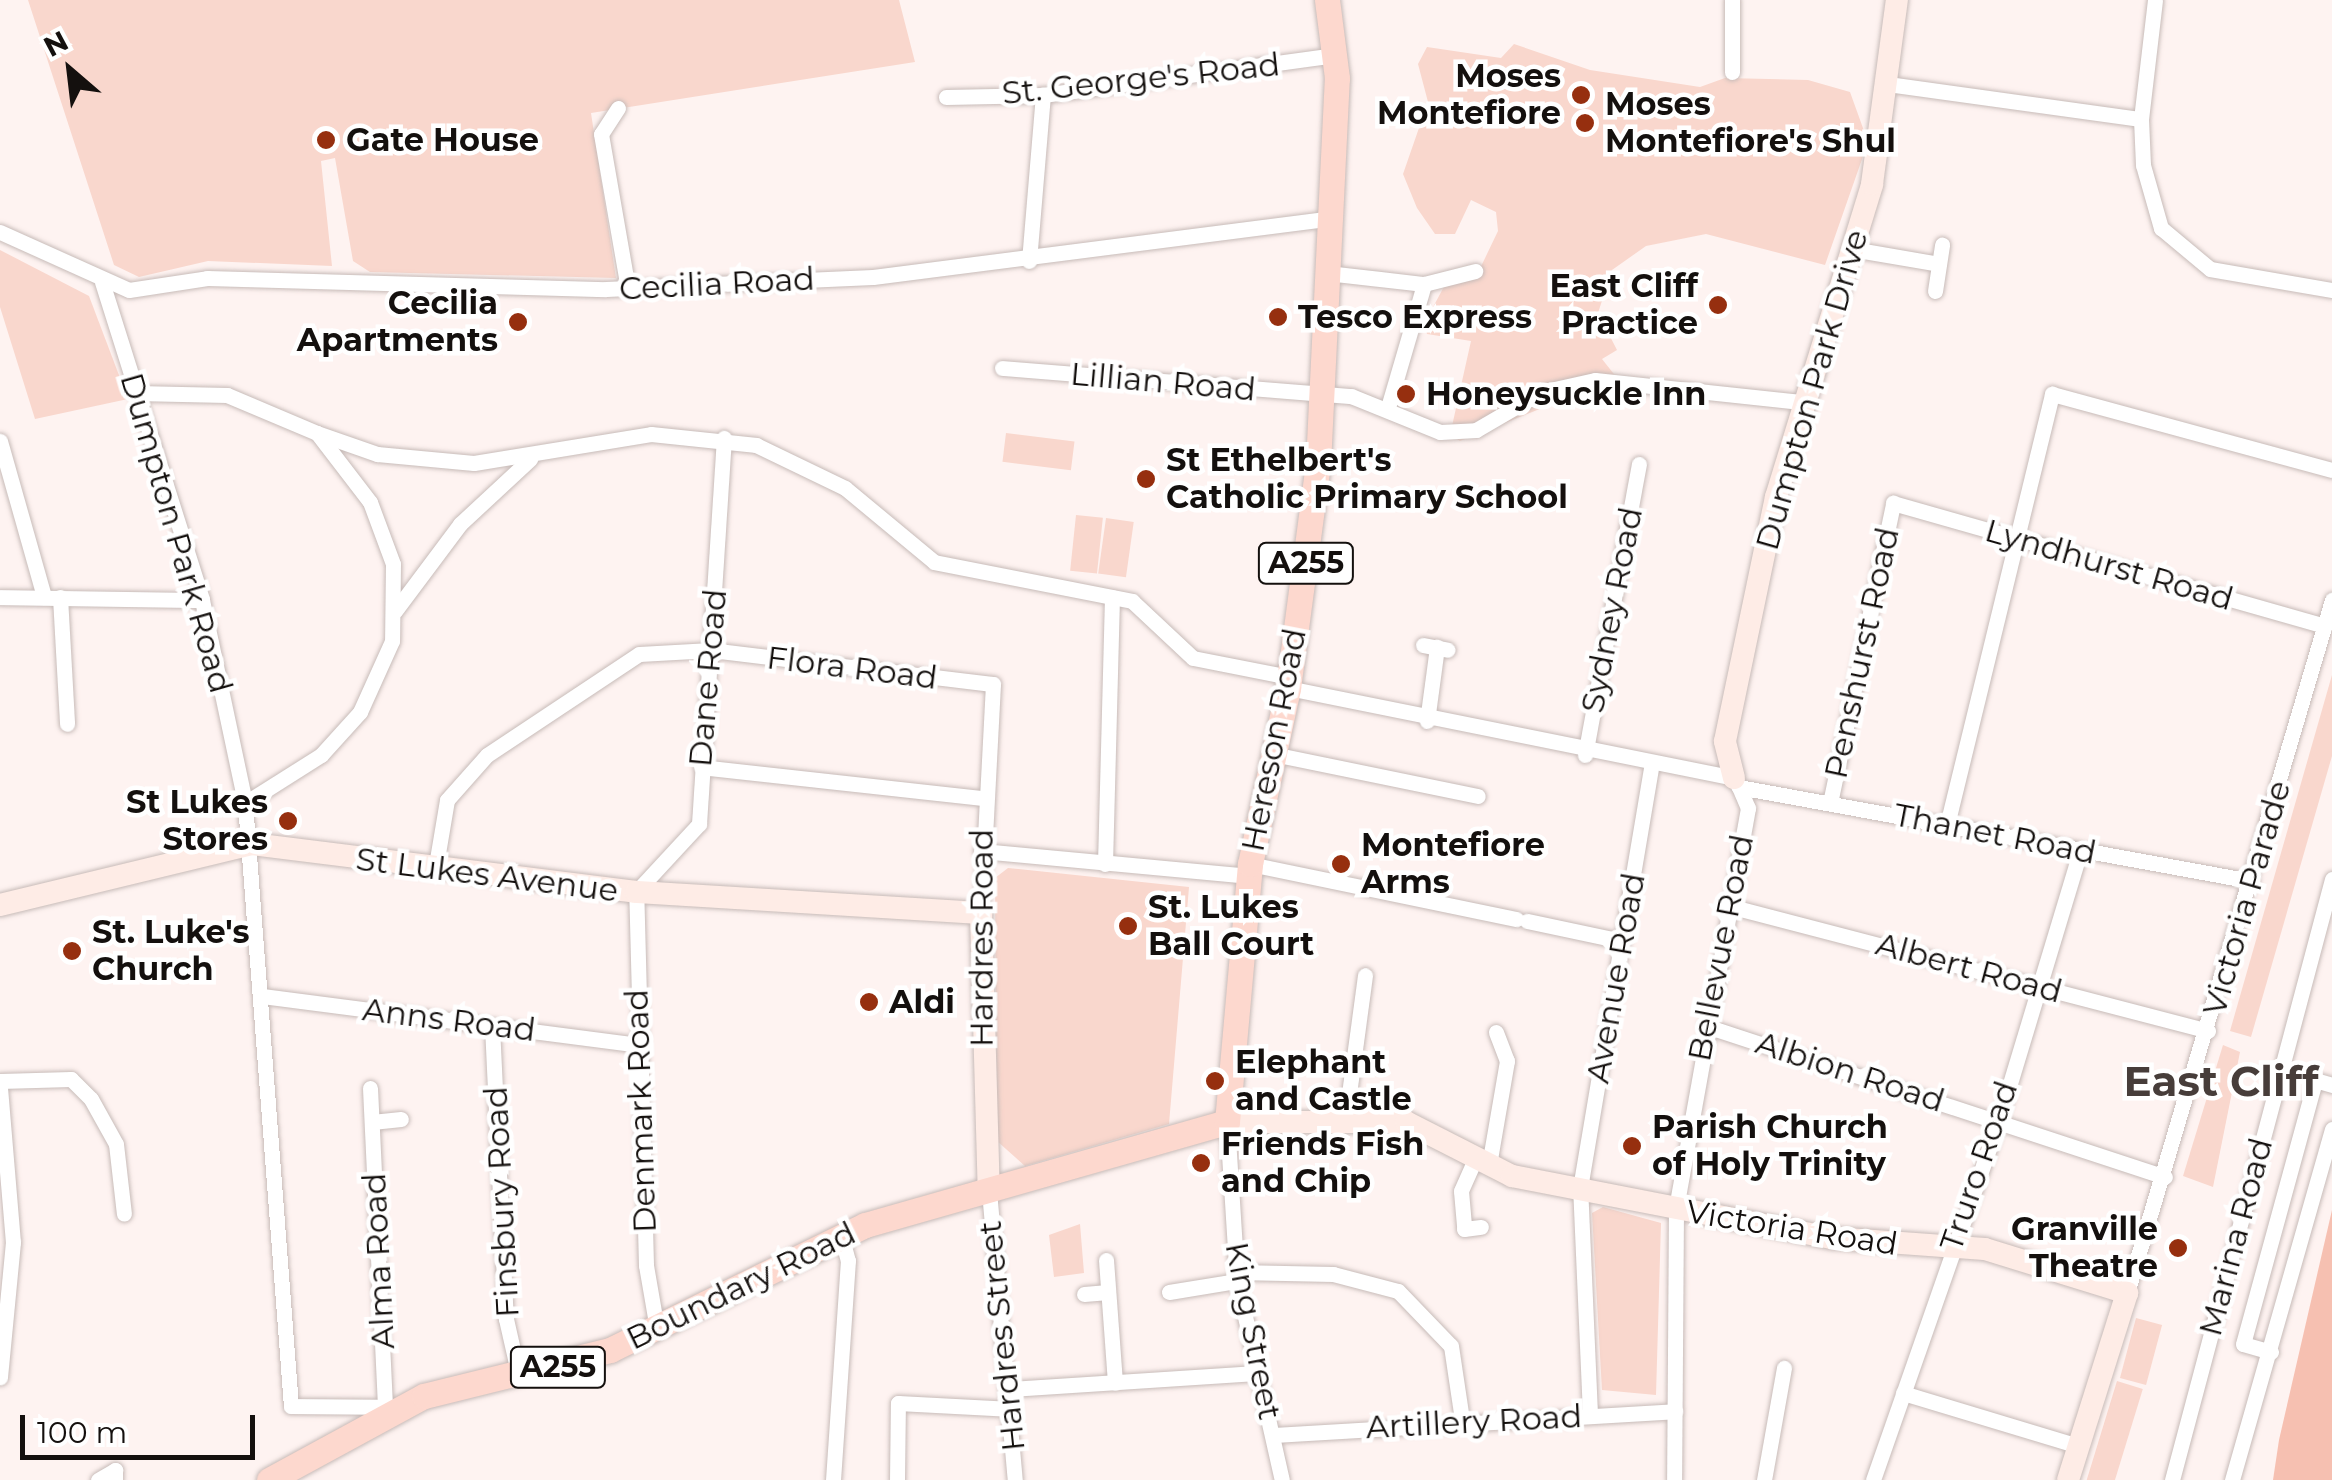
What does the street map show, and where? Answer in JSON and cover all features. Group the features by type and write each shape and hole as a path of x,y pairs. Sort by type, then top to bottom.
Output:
{"main road":[{"name":"Hereson Road","path":"1227,1122 1249,870 1289,682 1324,396 1335,54 1327,0"},
{"name":"Boundary Road","path":"269,1480 395,1404 519,1376 657,1329 841,1235 1227,1122"}],"street":[{"path":"1732,0 1732,72"},
{"name":"Dumpton Park Drive","path":"1736,782 1725,741 1801,402 1852,249 1888,84 1896,0"},
{"path":"2155,0 2141,119 2152,206 2183,254 2210,269 2332,290"},
{"name":"St. George's Road","path":"946,97 1042,95 1335,54"},
{"path":"1888,84 2141,119"},
{"path":"1029,261 1042,95"},
{"path":"618,108 601,134 628,288"},
{"name":"Cecilia Road","path":"102,282 129,290 207,278 628,288 1029,261 1331,218"},
{"path":"0,232 102,282"},
{"path":"1935,291 1942,245"},
{"path":"1852,249 1939,264"},
{"path":"1327,273 1424,284 1475,271"},
{"name":"Dumpton Park Road","path":"102,282 202,600 252,844 291,1406 395,1404"},
{"path":"1424,284 1388,404 1440,432 1476,430 1540,392 1594,380 1801,402"},
{"name":"Lillian Road","path":"1002,368 1388,404"},
{"name":"Thanet Road","path":"136,393 227,395 317,433 428,462 530,459 650,434 724,438 822,473 934,562 1112,597 1142,609 1193,658 1427,721 1584,755 2250,881"},
{"path":"1947,824 2052,394 2332,470"},
{"path":"245,803 321,756 352,723 382,672 395,611 384,533 345,462 317,433"},
{"name":"Dane Road","path":"636,892 699,824 724,438"},
{"path":"0,441 52,597 67,724"},
{"path":"395,611 460,524 530,459"},
{"name":"Sydney Road","path":"1584,755 1639,464"},
{"name":"Lyndhurst Road","path":"1893,503 2325,626"},
{"name":"Penshurst Road","path":"1830,803 1893,503"},
{"path":"0,597 202,600"},
{"path":"1105,864 1112,597"},
{"name":"Victoria Parade","path":"2068,1480 2208,1031 2332,600"},
{"path":"1427,721 1436,647"},
{"name":"Flora Road","path":"435,871 447,800 487,755 640,654 710,650 993,684"},
{"name":"Hardres Road","path":"989,1191 981,851 993,684"},
{"path":"1274,754 1478,796"},
{"path":"700,767 982,798"},
{"name":"Avenue Road","path":"1590,1414 1580,1188 1651,768"},
{"name":"Bellevue Road","path":"1674,1480 1676,1209 1748,808 1736,782"},
{"name":"St Lukes Avenue","path":"0,905 252,844 435,871 636,892 981,913"},
{"path":"981,851 1105,864 1249,870 1622,942"},
{"name":"Truro Road","path":"1872,1480 1999,1120 2035,985 2080,851"},
{"name":"Marina Road","path":"2172,1480 2332,879"},
{"name":"Denmark Road","path":"636,892 636,1045 657,1329"},
{"name":"Albert Road","path":"1729,906 2208,1031"},
{"path":"1346,1116 1364,976"},
{"name":"Anns Road","path":"262,996 636,1045"},
{"name":"Finsbury Road","path":"492,1026 506,1319 519,1376"},
{"name":"Albion Road","path":"1706,1026 2164,1177"},
{"path":"1481,1228 1464,1229 1462,1210 1483,1161 1507,1061 1496,1032"},
{"path":"0,1377 13,1242 0,1084 71,1080 91,1099 116,1144 124,1214"},
{"path":"2271,1352 2242,1344 2315,1080 2332,1085"},
{"name":"Alma Road","path":"370,1088 395,1404"},
{"name":"Victoria Road","path":"1227,1122 1346,1116 1406,1122 1483,1161 1580,1188 1676,1209 2026,1258 2127,1293"},
{"path":"372,1122 401,1119"},
{"name":"King Street","path":"1227,1122 1237,1276 1282,1480"},
{"path":"2232,1480 2332,1129"},
{"name":"Hardres Street","path":"989,1191 1012,1409 1015,1480"},
{"path":"833,1480 848,1261 841,1235"},
{"path":"1106,1260 1115,1383"},
{"path":"1169,1292 1237,1276 1333,1274 1398,1291 1451,1346 1462,1420"},
{"path":"1084,1294 1108,1292"},
{"path":"1764,1480 1784,1368"},
{"path":"1010,1389 1256,1374"},
{"path":"1902,1393 2079,1446"},
{"path":"896,1480 898,1403 1012,1409"},
{"name":"Artillery Road","path":"1273,1436 1462,1420 1675,1411"},
{"path":"98,1480 115,1475"}],"shaded area":[{"path":"28,0 899,0 915,62 591,113 616,278 370,272 353,261 335,158 321,161 332,266 208,261 139,277 114,265"},
{"path":"1514,44 1590,70 1700,87 1725,78 1808,80 1850,92 1868,142 1825,265 1706,234 1646,246 1612,270 1598,313 1617,350 1602,359 1617,378 1460,441 1450,435 1471,341 1427,334 1424,324 1447,281 1475,279 1498,231 1496,212 1471,200 1455,234 1435,234 1417,208 1403,174 1428,102 1418,64 1427,47 1501,58"},
{"path":"0,250 89,296 128,399 35,419 0,307"},
{"path":"1006,433 1074,441 1071,470 1002,462"},
{"path":"1076,515 1103,518 1097,574 1070,571"},
{"path":"1106,518 1134,522 1126,577 1098,573"},
{"path":"2332,675 2332,756 2251,1037 2230,1031"},
{"path":"1008,868 1189,887 1169,1124 1025,1166 997,1141 995,878"},
{"path":"2223,1045 2240,1052 2213,1187 2183,1176"},
{"path":"1603,1207 1661,1223 1656,1395 1602,1390 1592,1213"},
{"path":"2332,1210 2332,1480 2273,1480 2279,1440"},
{"path":"1080,1224 1084,1273 1054,1277 1049,1235"},
{"path":"2136,1318 2162,1325 2146,1385 2120,1378"},
{"path":"2117,1381 2143,1389 2115,1480 2087,1480"}],"place":[{"name":"Moses Montefiore","path":"1581,95"},
{"name":"Moses Montefiore's Shul","path":"1585,123"},
{"name":"Gate House","path":"326,140"},
{"name":"East Cliff Practice","path":"1718,305"},
{"name":"Tesco Express","path":"1278,317"},
{"name":"Cecilia Apartments","path":"518,322"},
{"name":"Honeysuckle Inn","path":"1406,394"},
{"name":"St Ethelbert's Catholic Primary School","path":"1146,479"},
{"name":"St Lukes Stores","path":"288,821"},
{"name":"Montefiore Arms","path":"1341,864"},
{"name":"St. Lukes Ball Court","path":"1128,926"},
{"name":"St. Luke's Church","path":"72,951"},
{"name":"Aldi","path":"869,1002"},
{"name":"Elephant and Castle","path":"1215,1081"},
{"name":"Parish Church of Holy Trinity","path":"1632,1146"},
{"name":"Friends Fish and Chip","path":"1201,1163"},
{"name":"Granville Theatre","path":"2178,1248"}],"district":[{"name":"East Cliff","path":"2221,1081"}]}
